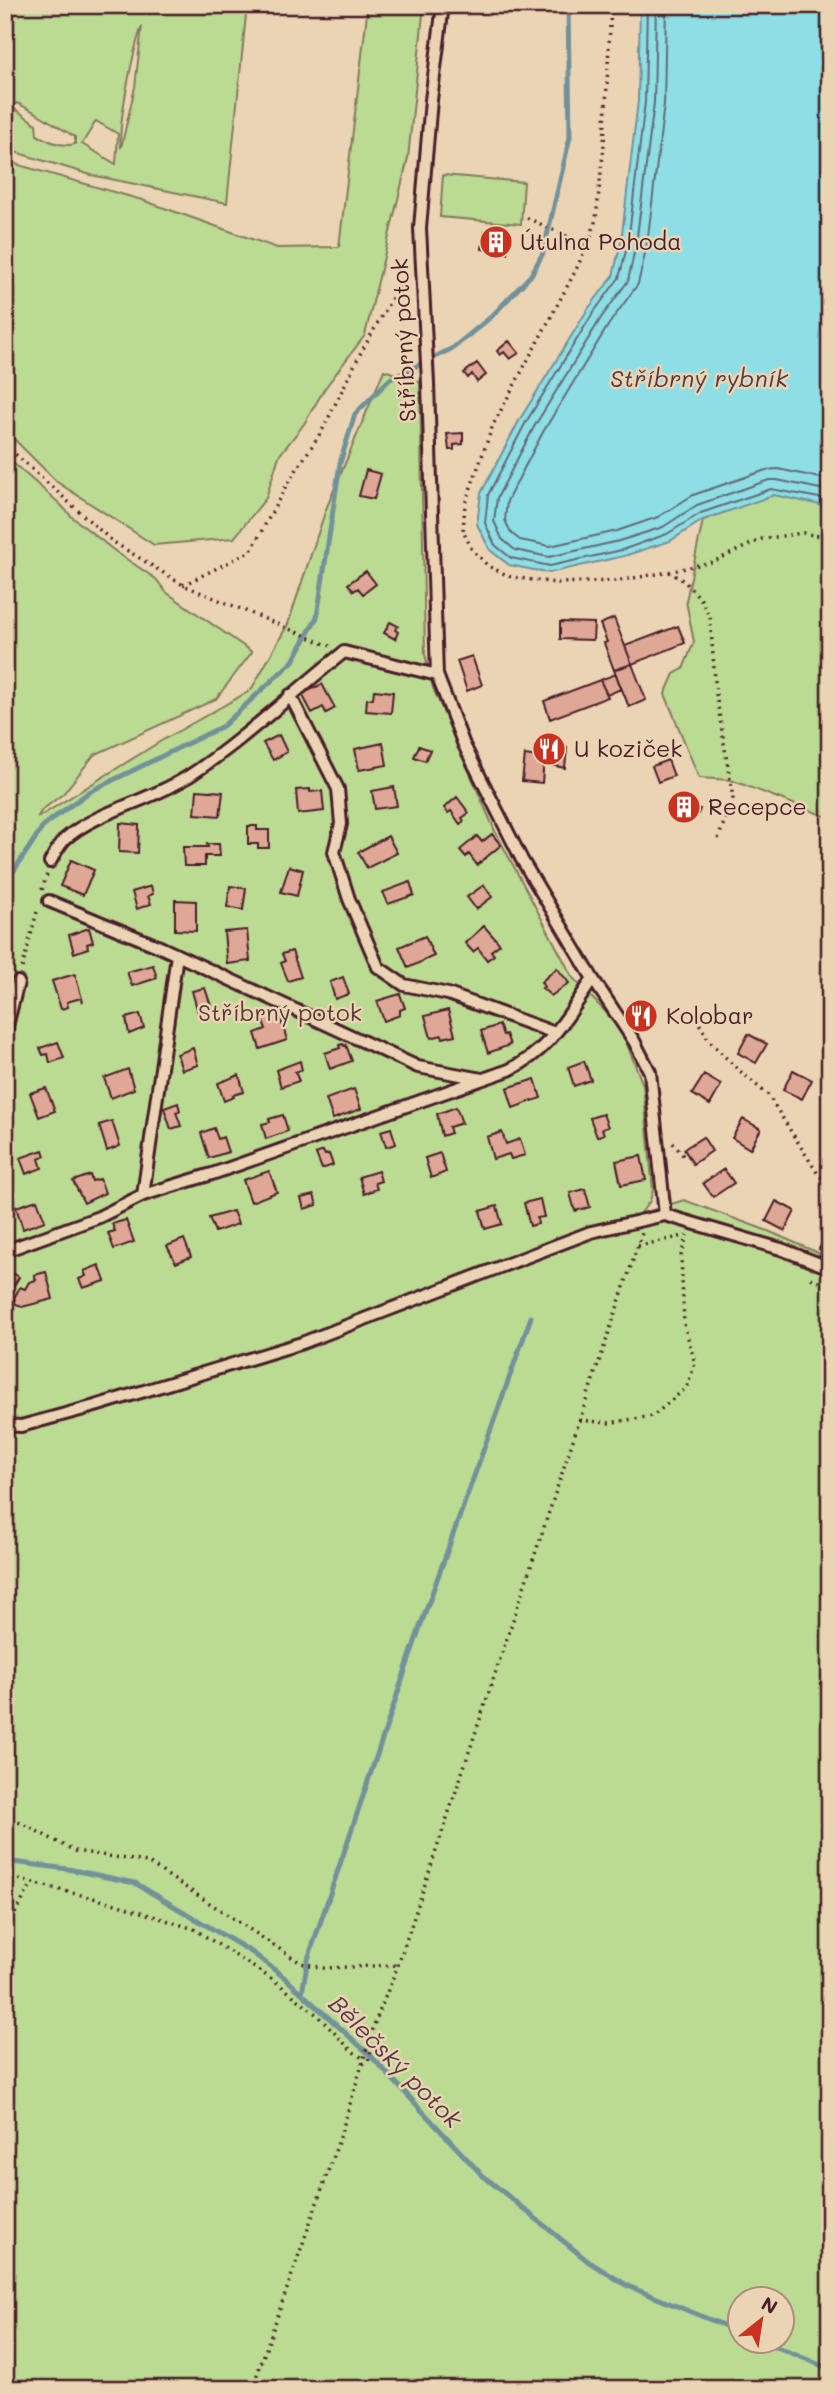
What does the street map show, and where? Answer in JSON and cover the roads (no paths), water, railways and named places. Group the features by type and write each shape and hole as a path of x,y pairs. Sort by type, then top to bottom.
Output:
{"lane":[{"name":"Stříbrný potok","path":"443,5 431,100 420,228 428,383 437,675 464,745 523,860 593,979 634,1041 650,1072 665,1215"},
{"path":"50,862 63,841 85,826 188,777 255,729 290,695 344,652 437,675"},
{"path":"290,695 338,789 341,824 334,852 349,899 378,967 404,985 448,994 555,1033"},
{"path":"49,901 160,947 418,1068 485,1079"},
{"path":"143,1195 177,955"},
{"path":"5,1251 99,1217 143,1195 212,1174 485,1079 530,1059 548,1043 593,979"},
{"path":"5,1034 18,982"},
{"path":"5,1425 21,1426 95,1406 302,1343 591,1232 665,1215 781,1249 830,1268"}],"water":[{"name":"Stříbrný rybník","path":"640,5 830,5 830,507 774,495 703,520 670,541 624,556 549,573 509,565 490,550 477,524 481,493 520,419 588,309 613,276 621,242 638,101"}],"waterway":[{"name":"Stříbrný potok","path":"5,910 13,872 44,825 89,792 223,726 293,661 317,617 340,463 355,414 390,379 453,348 492,316 531,275 543,253 570,137 568,5"},
{"path":"302,1993 308,1959 420,1627 531,1317"},
{"name":"Bělečský potok","path":"5,1861 68,1869 135,1883 253,1953 285,1978 371,2056 481,2174 589,2262 628,2286 726,2326"},
{"name":"Bělečský potok","path":"796,2355 830,2369"}],"place":[{"name":"Útulna Pohoda","path":"496,242"},
{"name":"U koziček","path":"549,749"},
{"name":"Recepce","path":"684,807"},
{"name":"Kolobar","path":"641,1016"}]}
